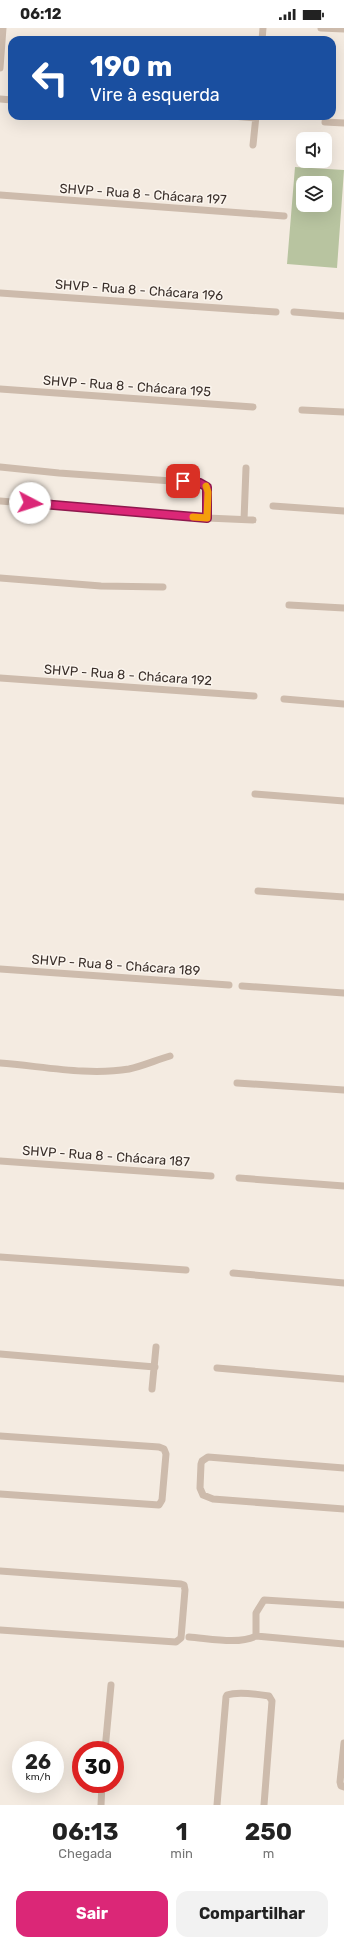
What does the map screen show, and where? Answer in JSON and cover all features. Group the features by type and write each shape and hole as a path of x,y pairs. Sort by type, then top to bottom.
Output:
{"street":[{"path":"0,68 3,28"},
{"path":"321,28 344,29"},
{"path":"253,144 256,120"},
{"path":"325,122 344,124"},
{"name":"SHVP - Rua 8 - Chácara 197","path":"0,195 284,216"},
{"name":"SHVP - Rua 8 - Chácara 196","path":"0,293 276,312"},
{"path":"294,312 344,316"},
{"name":"SHVP - Rua 8 - Chácara 195","path":"0,389 253,407"},
{"path":"302,410 344,412"},
{"path":"0,467 200,483 206,485 208,492 207,518"},
{"path":"244,520 246,468"},
{"path":"0,501 207,518 253,520"},
{"path":"273,506 344,511"},
{"path":"0,578 100,586 163,587"},
{"path":"289,605 344,608"},
{"name":"SHVP - Rua 8 - Chácara 192","path":"0,678 254,696"},
{"path":"284,699 344,704"},
{"path":"255,794 344,801"},
{"path":"258,891 344,897"},
{"name":"SHVP - Rua 8 - Chácara 189","path":"0,968 229,985"},
{"path":"242,986 344,993"},
{"path":"0,1063 65,1069 116,1070 130,1069 170,1056"},
{"path":"237,1083 344,1090"},
{"name":"SHVP - Rua 8 - Chácara 187","path":"0,1161 211,1176"},
{"path":"239,1178 344,1186"},
{"path":"0,1257 186,1270"},
{"path":"233,1273 344,1283"},
{"path":"152,1389 156,1347"},
{"path":"0,1354 154,1367"},
{"path":"217,1368 344,1379"},
{"path":"0,1436 159,1446 164,1449 166,1454 162,1500 159,1505 0,1494"},
{"path":"344,1468 208,1457 205,1458 201,1464 200,1488 203,1495 213,1499 344,1509"},
{"path":"0,1571 181,1584 184,1585 185,1590 180,1638 176,1642 0,1630"},
{"path":"256,1636 256,1613 264,1600 344,1606"},
{"path":"189,1637 243,1641 256,1636 344,1644"},
{"path":"106,1741 111,1685"},
{"path":"217,1805 227,1694 264,1695 271,1698 264,1805"},
{"path":"344,1743 340,1782 344,1787"},
{"path":"101,1805 102,1793"}],"green space":[{"path":"295,167 344,170 337,268 287,264"}],"slow traffic":[{"path":"193,517 207,518 208,492 206,486"}],"route":[{"path":"30,503 207,518 208,492 206,485 183,481"}]}
